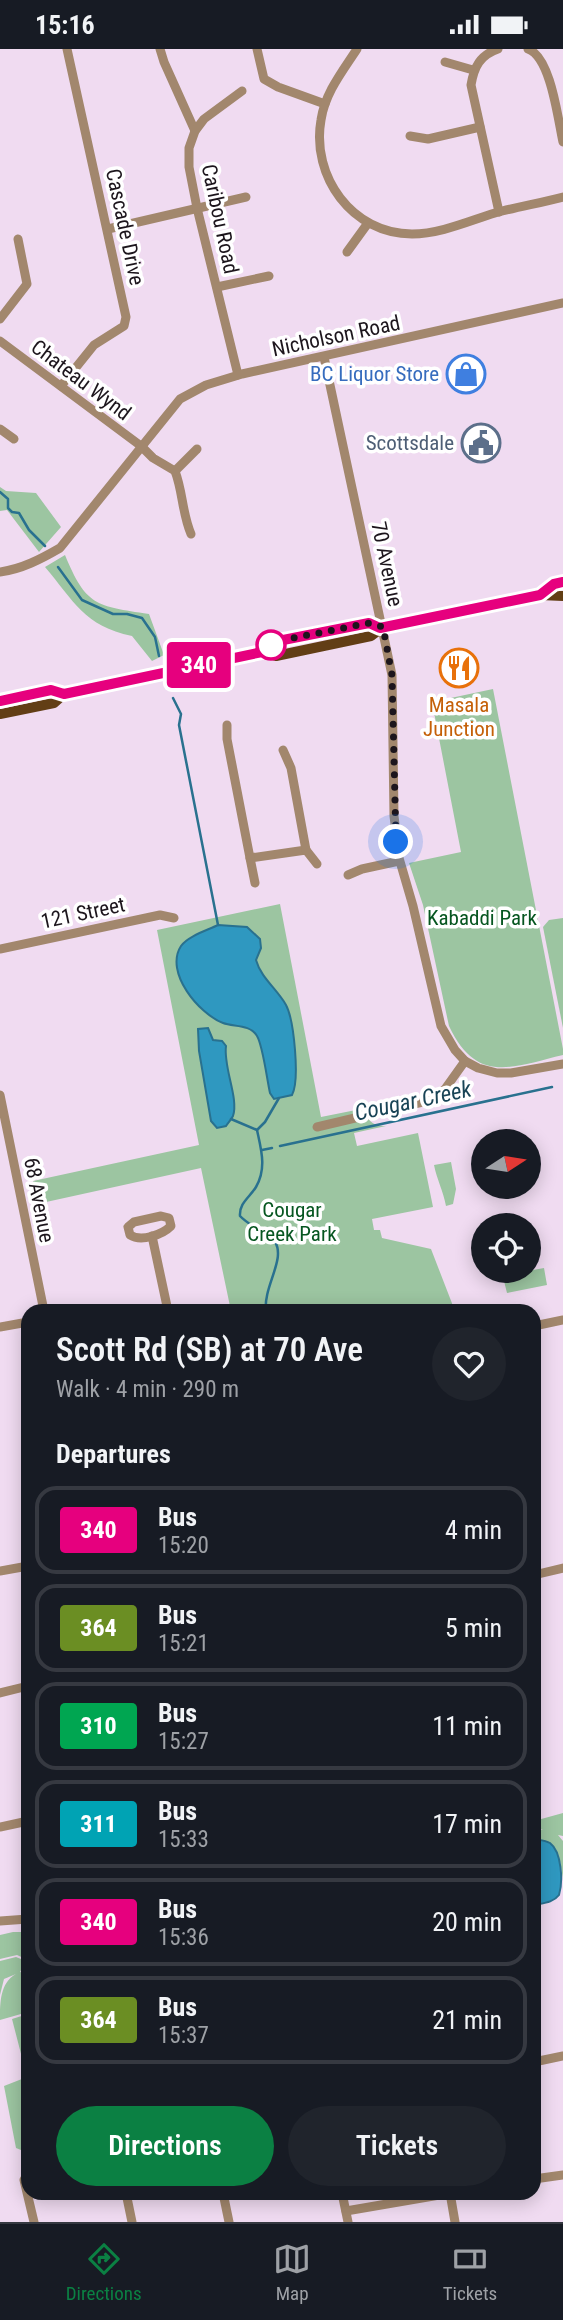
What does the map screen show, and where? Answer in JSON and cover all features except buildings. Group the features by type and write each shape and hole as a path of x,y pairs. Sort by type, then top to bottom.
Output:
{"main road":[{"path":"540,595 554,584 563,582"},
{"path":"0,701 51,690 64,694 262,652 276,656 299,652 371,636 381,627 540,595 563,596"},
{"path":"0,714 54,703 64,694"}],"street":[{"name":"Cascade Drive","path":"61,386 94,345 124,326 126,317 67,49"},
{"path":"160,49 195,131 204,119 242,91"},
{"path":"257,49 264,79 278,87 326,104"},
{"path":"357,49 329,92 321,120 319,144 329,183 340,199 368,223 399,233 426,233 499,212 563,198"},
{"path":"531,49 549,77 563,142"},
{"path":"494,50 479,61 473,70 471,85 499,212"},
{"path":"445,62 473,70"},
{"path":"410,136 428,139 480,127"},
{"name":"Caribou Road","path":"195,131 189,148 189,167 238,375"},
{"path":"108,229 246,197"},
{"path":"347,252 368,223"},
{"path":"0,319 27,284 18,239"},
{"path":"216,287 269,276"},
{"name":"Nicholson Road","path":"0,572 19,568 60,548 180,399 206,385 238,375 563,303"},
{"name":"Chateau Wynd","path":"0,341 141,446"},
{"name":"70 Avenue","path":"324,357 392,675 394,816 399,861 413,906 441,1026 447,1041 466,1061"},
{"path":"0,429 14,439"},
{"path":"141,446 153,458 175,471 182,490 184,518 191,534"},
{"path":"175,471 197,449"},
{"path":"227,725 227,739 255,883"},
{"path":"283,750 291,768 306,850 317,865"},
{"path":"250,858 306,850"},
{"path":"348,875 399,861"},
{"name":"121 Street","path":"0,949 160,915 174,918"},
{"path":"317,1127 431,1100 445,1089 466,1061 497,1073 562,1067"},
{"name":"68 Avenue","path":"0,1095 43,1304"},
{"path":"152,1235 167,1304"},
{"path":"541,1325 563,1320"},
{"path":"0,1327 21,1323"},
{"path":"0,1571 21,1567"},
{"path":"541,1573 563,1568"},
{"path":"0,1693 21,1688"},
{"path":"0,1827 21,1822"},
{"path":"0,1921 21,1920"},
{"path":"541,2061 563,2056"},
{"path":"541,2178 563,2175"},
{"path":"29,2200 34,2222"},
{"path":"127,2200 132,2222"},
{"path":"224,2200 229,2222"},
{"path":"344,2200 348,2222"},
{"path":"346,2211 410,2200"},
{"path":"451,2200 455,2222"}],"green space":[{"path":"0,487 6,491 36,493 61,527 39,552 7,510 0,511"},
{"path":"65,555 80,585 95,601 116,609 149,614 164,655 152,661 132,636 102,626 81,611 45,567"},
{"name":"Kabaddi Park","path":"493,689 563,1049 563,1055 512,1067 484,1064 471,1057 449,1026 423,905 409,863 461,852 432,702"},
{"name":"Cougar Creek Park","path":"280,904 321,1117 366,1108 371,1122 386,1126 354,1133 357,1146 418,1133 433,1207 372,1219 374,1230 380,1230 382,1238 431,1249 452,1304 230,1304 201,1168 37,1204 33,1181 199,1145 157,930"},
{"path":"563,918 563,1028 543,927 549,920"},
{"path":"451,1162 456,1189 453,1204 446,1206 434,1165"},
{"path":"544,1268 547,1285 507,1293 504,1283 541,1283 541,1269"},
{"path":"563,1813 563,1836 558,1835 563,1841 563,1878 557,1851 549,1843 541,1841 541,1819"},
{"path":"21,1932 21,1957 17,1955 0,1959 0,1935"},
{"path":"16,1957 21,1959 21,2014 0,2020 4,1988 16,1974 4,1979 0,1995 0,1961"},
{"path":"21,2016 21,2054 12,2019"},
{"path":"21,2079 21,2150 16,2148 4,2086"}],"water":[{"path":"218,925 247,927 260,939 261,948 256,960 258,966 289,1013 296,1064 292,1095 274,1099 270,1093 261,1047 254,1032 223,1023 204,1011 180,979 177,956 181,946 193,936"},
{"path":"208,1028 213,1040 222,1041 226,1046 234,1100 232,1117 226,1126 217,1128 211,1121 199,1051 198,1029"},
{"path":"541,1840 554,1847 559,1860 559,1895 541,1903"}],"waterway":[{"name":"Cougar Creek","path":"0,492 8,499 8,508 19,513 29,530 45,546"},
{"name":"Cougar Creek","path":"58,567 82,600 113,614 142,618 155,637 159,656"},
{"name":"Cougar Creek","path":"173,698 181,714 179,725 218,925"},
{"name":"Cougar Creek","path":"280,1146 552,1087"},
{"name":"Cougar Creek","path":"257,1130 279,1098"},
{"name":"Cougar Creek","path":"231,1119 257,1130 260,1144 261,1173 256,1187 241,1207 240,1216 273,1240 278,1249 266,1304"},
{"name":"Cougar Creek","path":"262,1150 272,1148"}],"bus line":[{"name":"340","path":"0,701 51,690 64,694 262,652 273,642 369,623 380,628 540,595 554,584 563,582"}],"place":[{"name":"BC Liquor Store","path":"466,374"},
{"name":"Scottsdale","path":"481,443"},
{"name":"Masala Junction","path":"459,668"}],"route":[{"path":"271,645 273,642 369,623 383,627 392,675 396,842"}]}
